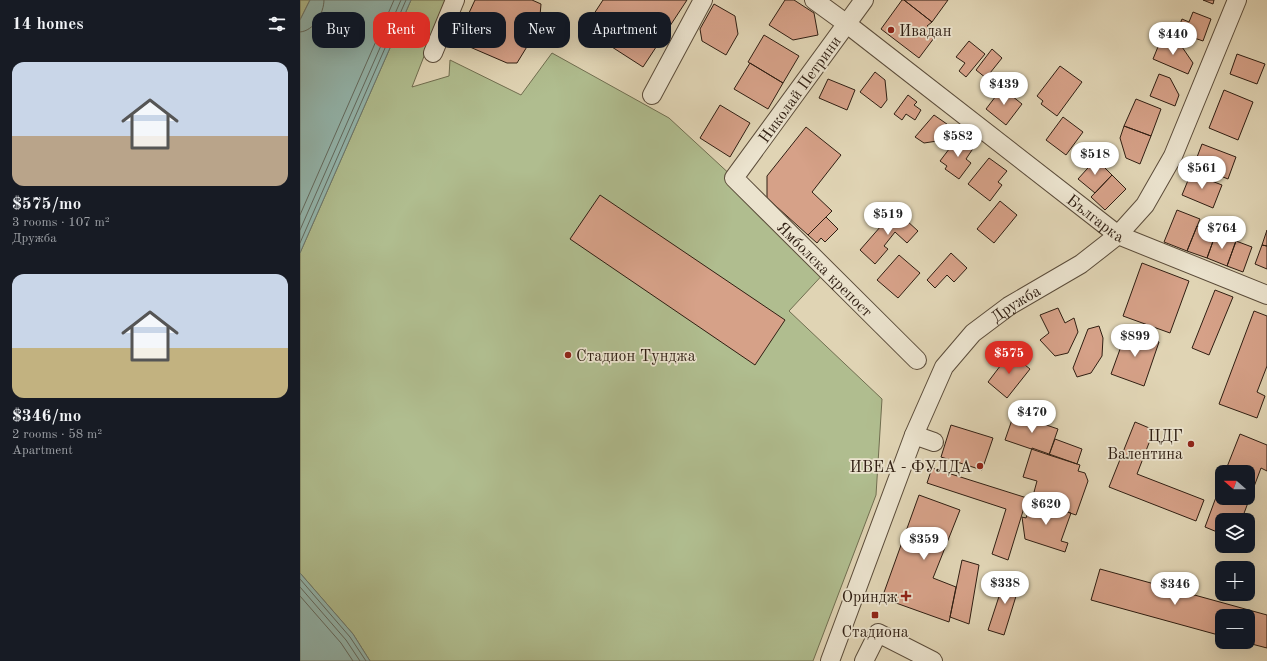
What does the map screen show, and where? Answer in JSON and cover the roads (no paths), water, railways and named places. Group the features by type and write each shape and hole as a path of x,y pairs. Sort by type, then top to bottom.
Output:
{"street":[{"path":"433,53 455,0"},
{"path":"652,95 703,0"},
{"name":"Българка","path":"814,0 1118,235 1267,295"},
{"name":"Николай Петрини","path":"734,178 864,0"},
{"name":"Дружба","path":"830,661 914,435 944,367 973,333 1009,306 1081,264 1118,235 1145,205 1173,156 1237,0"},
{"name":"Ямболска крепост","path":"734,178 917,360"},
{"path":"914,435 934,442"},
{"path":"864,661 878,633 933,661"}],"water":[{"path":"310,0 411,0 406,12 373,12 373,48 390,48 300,253 300,20"},
{"path":"300,573 353,634 370,661 300,661"}],"place":[{"name":"Ивадан","path":"891,30"},
{"name":"Стадион Тунджа","path":"568,355"},
{"name":"ЦДГ Валентина","path":"1191,444"},
{"name":"ИВЕА - ФУЛДА","path":"980,466"},
{"name":"Ориндж","path":"906,596"},
{"name":"Стадиона","path":"875,615"}]}
